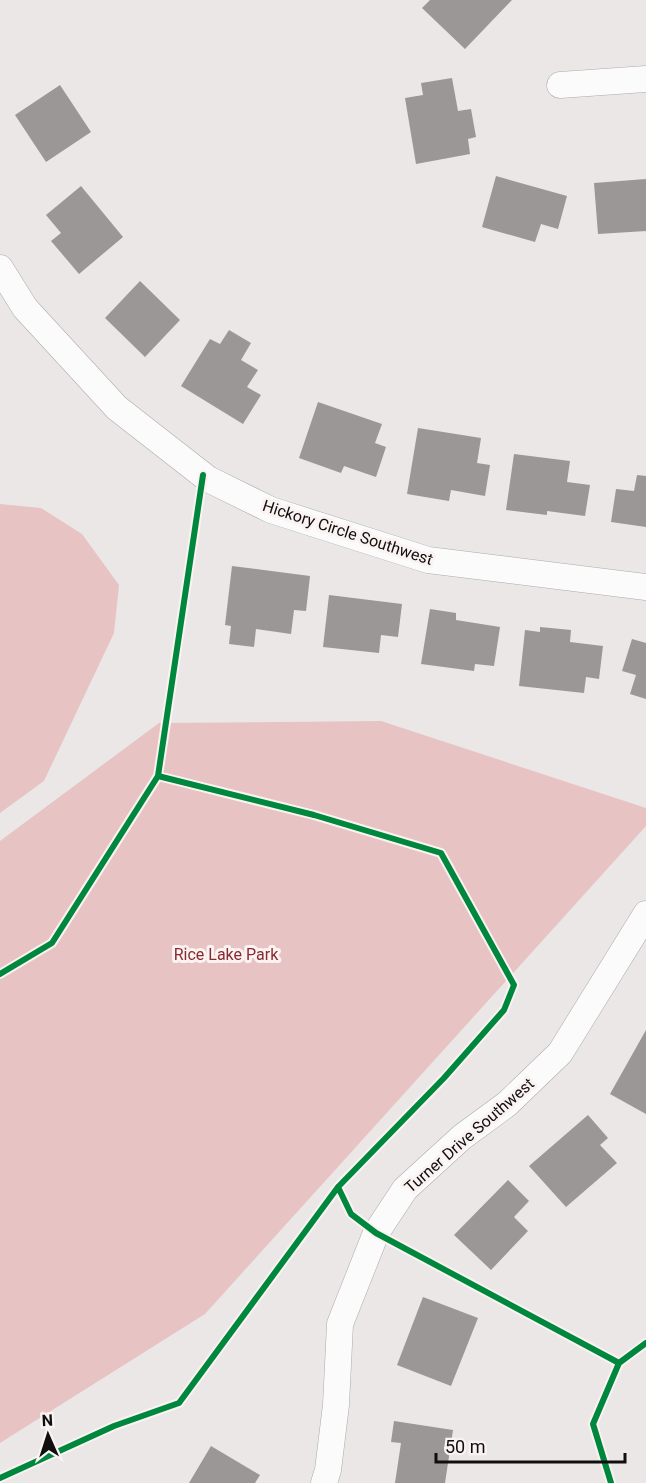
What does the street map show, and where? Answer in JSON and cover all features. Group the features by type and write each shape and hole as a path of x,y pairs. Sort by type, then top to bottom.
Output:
{"street":[{"path":"560,85 646,79"},
{"name":"Hickory Circle Southwest","path":"0,268 25,308 117,408 208,479 271,510 428,560 646,587"},
{"name":"Turner Drive Southwest","path":"324,1483 328,1470 336,1405 340,1324 376,1233 405,1189 462,1137 507,1104 560,1053 646,914"}],"green space":[{"path":"0,504 41,508 82,534 119,585 114,633 44,781 0,813"},
{"name":"Rice Lake Park","path":"381,721 646,808 646,826 205,1314 0,1443 0,841 159,723"}],"building":[{"path":"430,0 512,0 465,49 422,8"},
{"path":"452,78 458,111 471,109 476,137 468,139 470,154 416,164 405,98 423,95 421,83"},
{"path":"60,85 91,132 46,162 15,115"},
{"path":"496,176 567,196 558,229 541,224 535,242 482,227"},
{"path":"646,179 646,231 598,234 594,183"},
{"path":"81,186 123,237 79,274 51,241 61,233 46,215"},
{"path":"140,281 180,320 145,357 105,318"},
{"path":"229,330 251,343 241,360 258,370 247,387 261,395 243,424 181,386 210,339 220,344"},
{"path":"318,402 382,424 375,443 386,447 376,477 344,466 341,473 299,458"},
{"path":"418,428 481,438 477,463 490,465 485,496 451,490 449,501 407,494"},
{"path":"514,454 570,461 567,482 590,485 585,516 547,511 547,515 506,510"},
{"path":"637,475 646,476 646,527 611,522 616,489 634,491"},
{"path":"232,566 310,576 306,611 294,610 291,634 256,629 254,647 229,644 231,626 225,625"},
{"path":"329,595 402,604 398,637 381,635 379,653 323,647"},
{"path":"430,609 456,613 456,620 500,627 494,666 475,664 474,671 421,664"},
{"path":"540,627 571,630 570,642 603,646 599,679 586,677 584,693 519,686 525,630 540,632"},
{"path":"632,639 646,643 646,699 630,694 636,675 622,671"},
{"path":"646,1030 646,1114 610,1094"},
{"path":"588,1115 608,1138 600,1145 617,1163 566,1207 529,1166"},
{"path":"508,1180 529,1201 514,1217 528,1231 491,1270 454,1235"},
{"path":"423,1297 478,1318 451,1386 397,1365"},
{"path":"394,1421 453,1430 445,1483 395,1483 401,1443 391,1442"},
{"path":"211,1446 260,1475 255,1483 189,1483"}],"cycle path":[{"path":"203,475 158,776 314,815 441,853 514,985 504,1010 444,1078 338,1187 351,1214 376,1233 619,1363"},
{"path":"0,974 52,943 158,776"},
{"path":"0,1478 114,1426 179,1403 338,1187"},
{"path":"611,1483 593,1424 619,1363 646,1343"}]}
